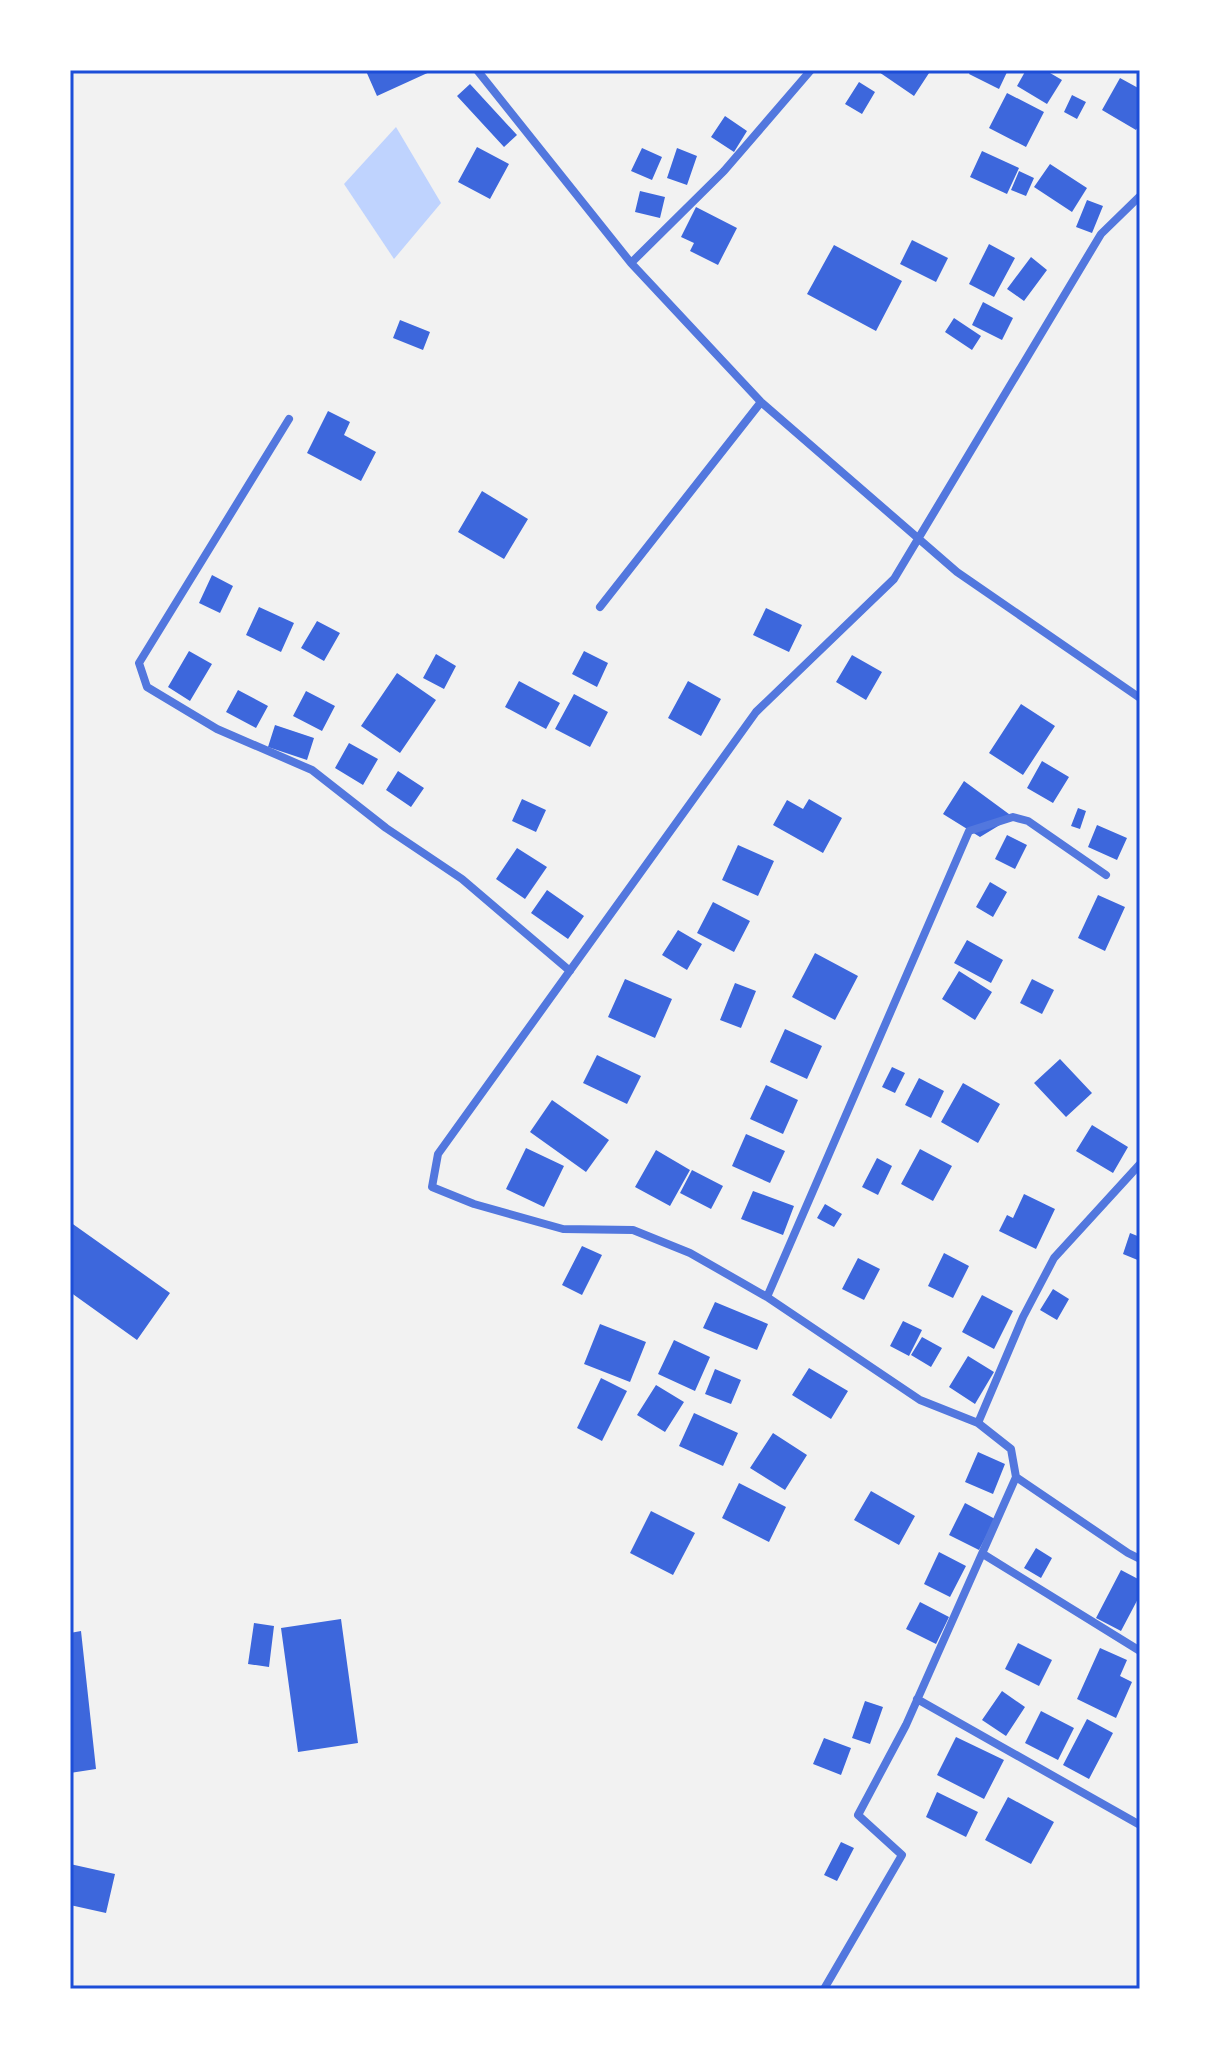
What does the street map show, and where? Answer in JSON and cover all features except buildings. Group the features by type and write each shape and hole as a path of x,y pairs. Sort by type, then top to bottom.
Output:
{"street":[{"path":"477,70 631,263 761,402 957,572 1140,698"},
{"path":"631,263 724,171 811,70"},
{"path":"824,1989 902,1855 858,1815 906,1725 1016,1477 1011,1449 978,1423 920,1400 767,1297 690,1253 633,1230 563,1229 474,1204 432,1187 438,1154 756,712 894,579 1101,234 1140,196"},
{"path":"600,607 761,402"},
{"path":"289,419 139,663 147,687 217,729 312,770 386,828 462,879 570,971"},
{"path":"767,1297 969,831 1013,817 1028,821 1106,875"},
{"path":"978,1423 1023,1317 1054,1258 1140,1164"},
{"path":"1016,1477 1140,1559"},
{"path":"983,1554 1140,1651"},
{"path":"917,1699 1140,1825"}],"water":[{"path":"396,127 441,203 394,259 344,184"}]}
